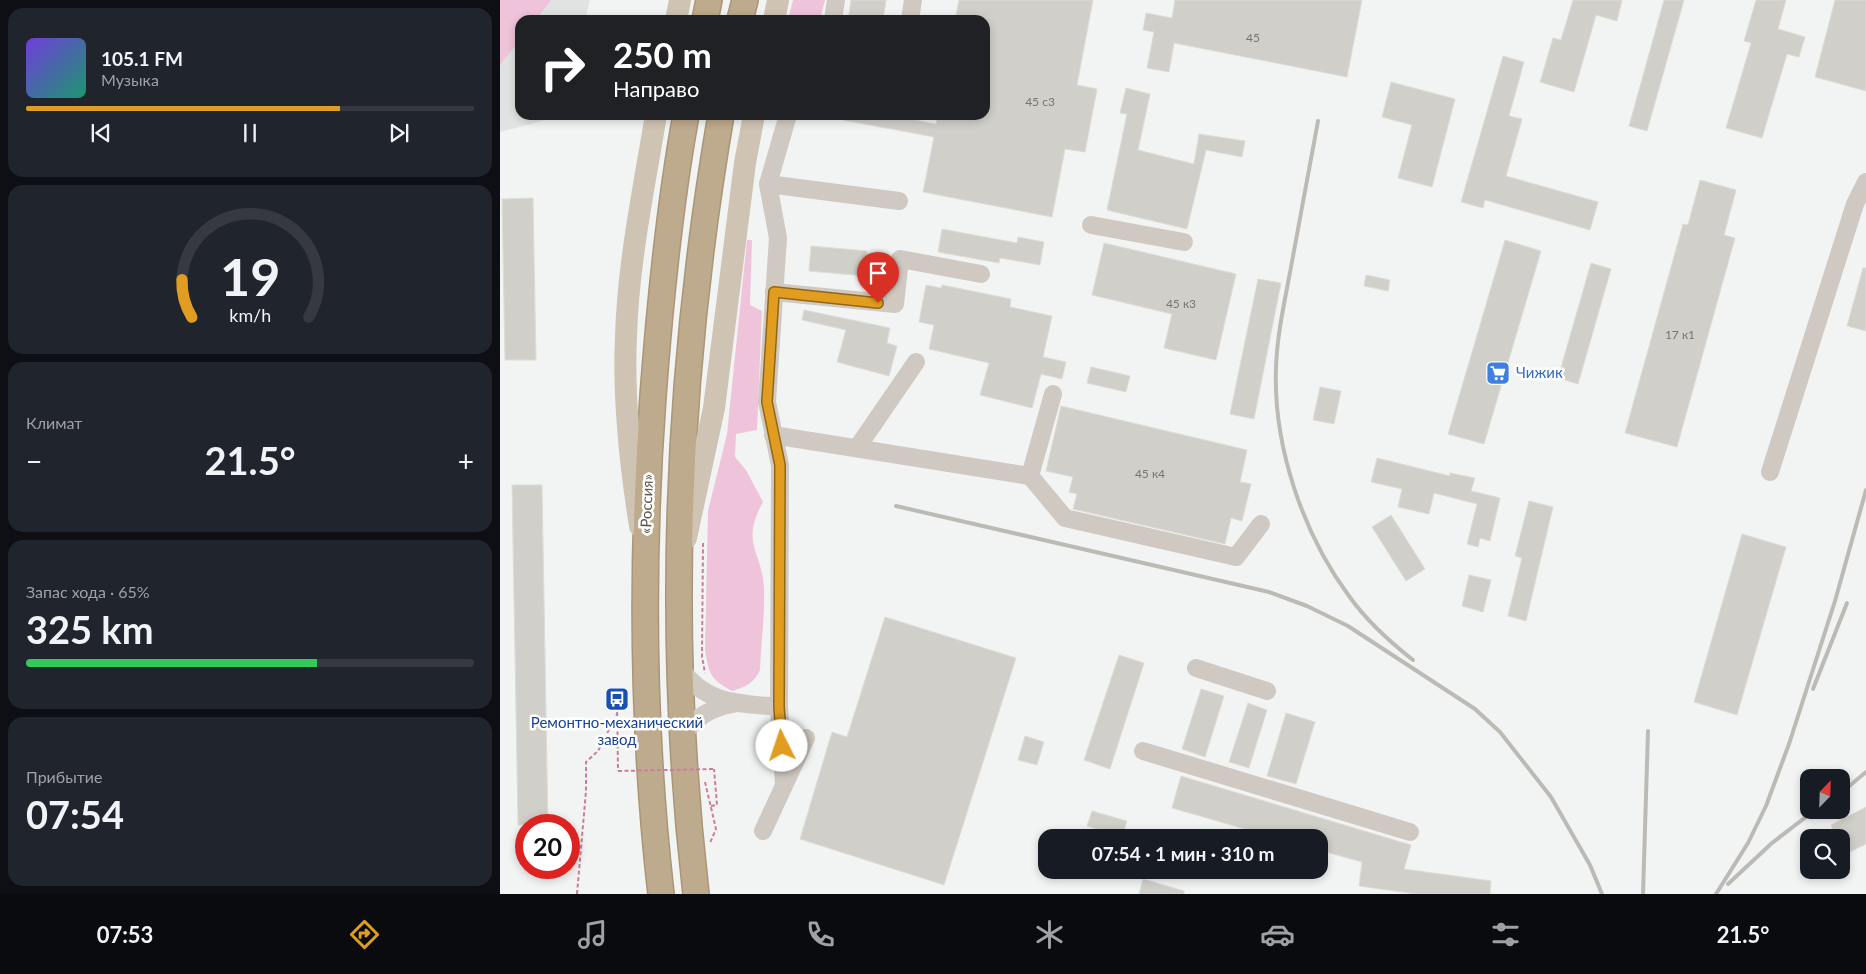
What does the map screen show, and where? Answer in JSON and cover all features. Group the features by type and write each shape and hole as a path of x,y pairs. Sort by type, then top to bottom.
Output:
{"highway":[{"path":"706,15 709,0"},
{"path":"741,15 745,0"},
{"name":"«Россия»","path":"662,894 654,830 646,686 648,468 658,324 670,216 685,120"},
{"path":"696,894 688,827 682,736 680,514 687,394 705,221 720,120"}],"main road":[{"path":"677,15 680,0"},
{"path":"775,15 778,0"},
{"path":"646,560 628,433 626,336 639,222 655,120"},
{"path":"680,562 701,477 714,408 745,163 753,120"}],"lane":[{"path":"834,15 836,0"},
{"path":"911,15 913,0"},
{"path":"784,785 779,707 780,465 767,402 778,238 768,184 787,120"},
{"path":"1770,472 1855,204 1866,182"},
{"path":"768,184 899,201"},
{"path":"1091,225 1184,242"},
{"path":"774,292 895,304 900,260 981,274"},
{"path":"856,448 916,362"},
{"path":"1030,476 1053,394"},
{"path":"774,435 1030,476 1065,518 1236,557 1261,524"},
{"path":"680,668 690,682 701,691 716,698 738,703 779,707"},
{"path":"1196,668 1267,692"},
{"path":"682,736 693,722 704,714 715,708 738,703"},
{"path":"763,831 806,738"},
{"path":"1144,751 1410,832"}],"path":[{"path":"617,699 618,771 714,769 717,805 711,806"},
{"path":"577,894 586,791 586,762 598,751 617,714"},
{"path":"703,761 704,771"},
{"path":"705,780 716,829 709,844"}],"shaded area":[{"path":"500,0 590,0 586,15 515,15 515,120 546,120 500,132"},
{"path":"500,0 551,0 540,15 515,15 515,46 500,65"},
{"path":"793,0 825,0 821,15 789,15"},
{"path":"747,240 752,240 750,305 762,311 757,430 736,434 735,457 746,470 763,502 756,516 753,538 762,575 764,608 760,670 749,684 732,691 719,683 712,675 705,650 708,511 727,434"}],"building":[{"path":"851,0 886,0 884,15 849,15"},
{"path":"959,0 1093,0 1077,85 1097,89 1085,152 1065,149 1052,217 923,192 934,137 843,120 915,120 936,124 937,120 990,120 990,15 956,15"},
{"path":"1175,0 1362,0 1347,77 1174,43 1169,72 1147,68 1154,32 1143,30 1146,13 1172,18"},
{"path":"1573,0 1622,0 1617,21 1596,15 1574,92 1540,82 1553,38 1561,40"},
{"path":"1664,0 1684,0 1647,131 1629,126"},
{"path":"1756,0 1786,0 1778,29 1805,37 1799,57 1787,54 1762,138 1726,128 1751,43 1744,41"},
{"path":"1835,0 1866,0 1866,91 1815,77"},
{"path":"1503,56 1524,62 1509,116 1522,119 1506,176 1598,202 1590,230 1485,200 1483,208 1461,202"},
{"path":"1391,82 1455,99 1432,187 1398,178 1412,125 1382,117"},
{"path":"1126,88 1150,94 1138,150 1194,164 1199,134 1245,141 1242,157 1206,150 1187,229 1107,210 1127,114 1120,113"},
{"path":"1700,180 1736,190 1724,235 1735,238 1677,447 1625,433 1683,224 1688,225"},
{"path":"533,198 536,360 505,360 502,199"},
{"path":"942,229 1017,243 1018,237 1044,242 1040,265 1000,258 999,263 938,252"},
{"path":"1505,240 1541,251 1484,444 1448,434"},
{"path":"1104,243 1236,274 1216,360 1164,348 1172,314 1092,295"},
{"path":"811,246 867,251 865,276 809,271"},
{"path":"1591,263 1611,269 1578,384 1558,378"},
{"path":"1863,268 1866,268 1866,331 1847,326"},
{"path":"1366,275 1390,280 1388,291 1364,286"},
{"path":"1258,279 1281,283 1254,419 1230,414"},
{"path":"926,285 941,288 942,285 1011,299 1010,307 1052,316 1043,357 1066,362 1062,379 1041,374 1032,408 980,395 989,363 929,349 934,325 919,322"},
{"path":"804,310 890,328 887,343 897,346 889,376 837,362 846,330 802,320"},
{"path":"1091,367 1130,376 1126,392 1087,383"},
{"path":"1320,387 1341,391 1334,424 1313,420"},
{"path":"1061,406 1247,450 1240,482 1251,484 1242,521 1231,518 1225,544 1073,509 1077,494 1069,492 1073,477 1046,471"},
{"path":"1377,458 1450,476 1450,473 1475,478 1471,491 1500,498 1490,541 1480,538 1478,547 1467,544 1477,504 1434,493 1429,514 1398,507 1402,489 1371,482"},
{"path":"512,485 542,485 548,814 518,814"},
{"path":"1529,501 1553,507 1526,621 1508,616 1522,558 1515,556"},
{"path":"1391,515 1425,569 1406,581 1372,527"},
{"path":"1742,534 1786,547 1737,715 1694,702"},
{"path":"1469,575 1491,580 1483,612 1462,606"},
{"path":"885,617 1016,658 944,885 800,839 832,732 847,737"},
{"path":"1119,655 1144,663 1110,769 1084,760"},
{"path":"1201,689 1224,696 1205,757 1182,749"},
{"path":"1248,703 1267,710 1249,768 1229,762"},
{"path":"1286,713 1315,722 1296,784 1267,776"},
{"path":"1025,736 1044,742 1037,765 1018,760"},
{"path":"1181,776 1411,845 1404,869 1491,881 1490,894 1416,894 1359,886 1362,862 1328,853 1328,829 1245,829 1172,808"},
{"path":"1866,807 1866,844 1850,852 1850,829 1833,829 1831,825 1843,819 1850,819 1850,815"},
{"path":"1092,811 1127,821 1124,829 1097,829 1087,826"},
{"path":"1143,879 1184,891 1184,894 1139,894"}],"railway":[{"path":"1318,121 1278,343 1276,398 1280,428 1294,488 1305,517 1333,572 1363,614 1413,660"},
{"path":"1716,894 1748,843 1766,806 1789,744 1835,601 1866,490"},
{"path":"896,506 1269,592 1307,606 1348,626 1475,709 1500,732 1551,797 1590,865 1602,894"},
{"path":"1813,689 1847,603"},
{"path":"1643,894 1648,731"},
{"path":"1850,785 1866,772"},
{"path":"1728,884 1772,843 1803,819"}],"place":[{"name":"Чижик","path":"1498,373"},
{"name":"Ремонтно-механический завод","path":"617,699"}],"route":[{"path":"782,746 779,707 780,465 767,402 774,292 878,303"}]}
